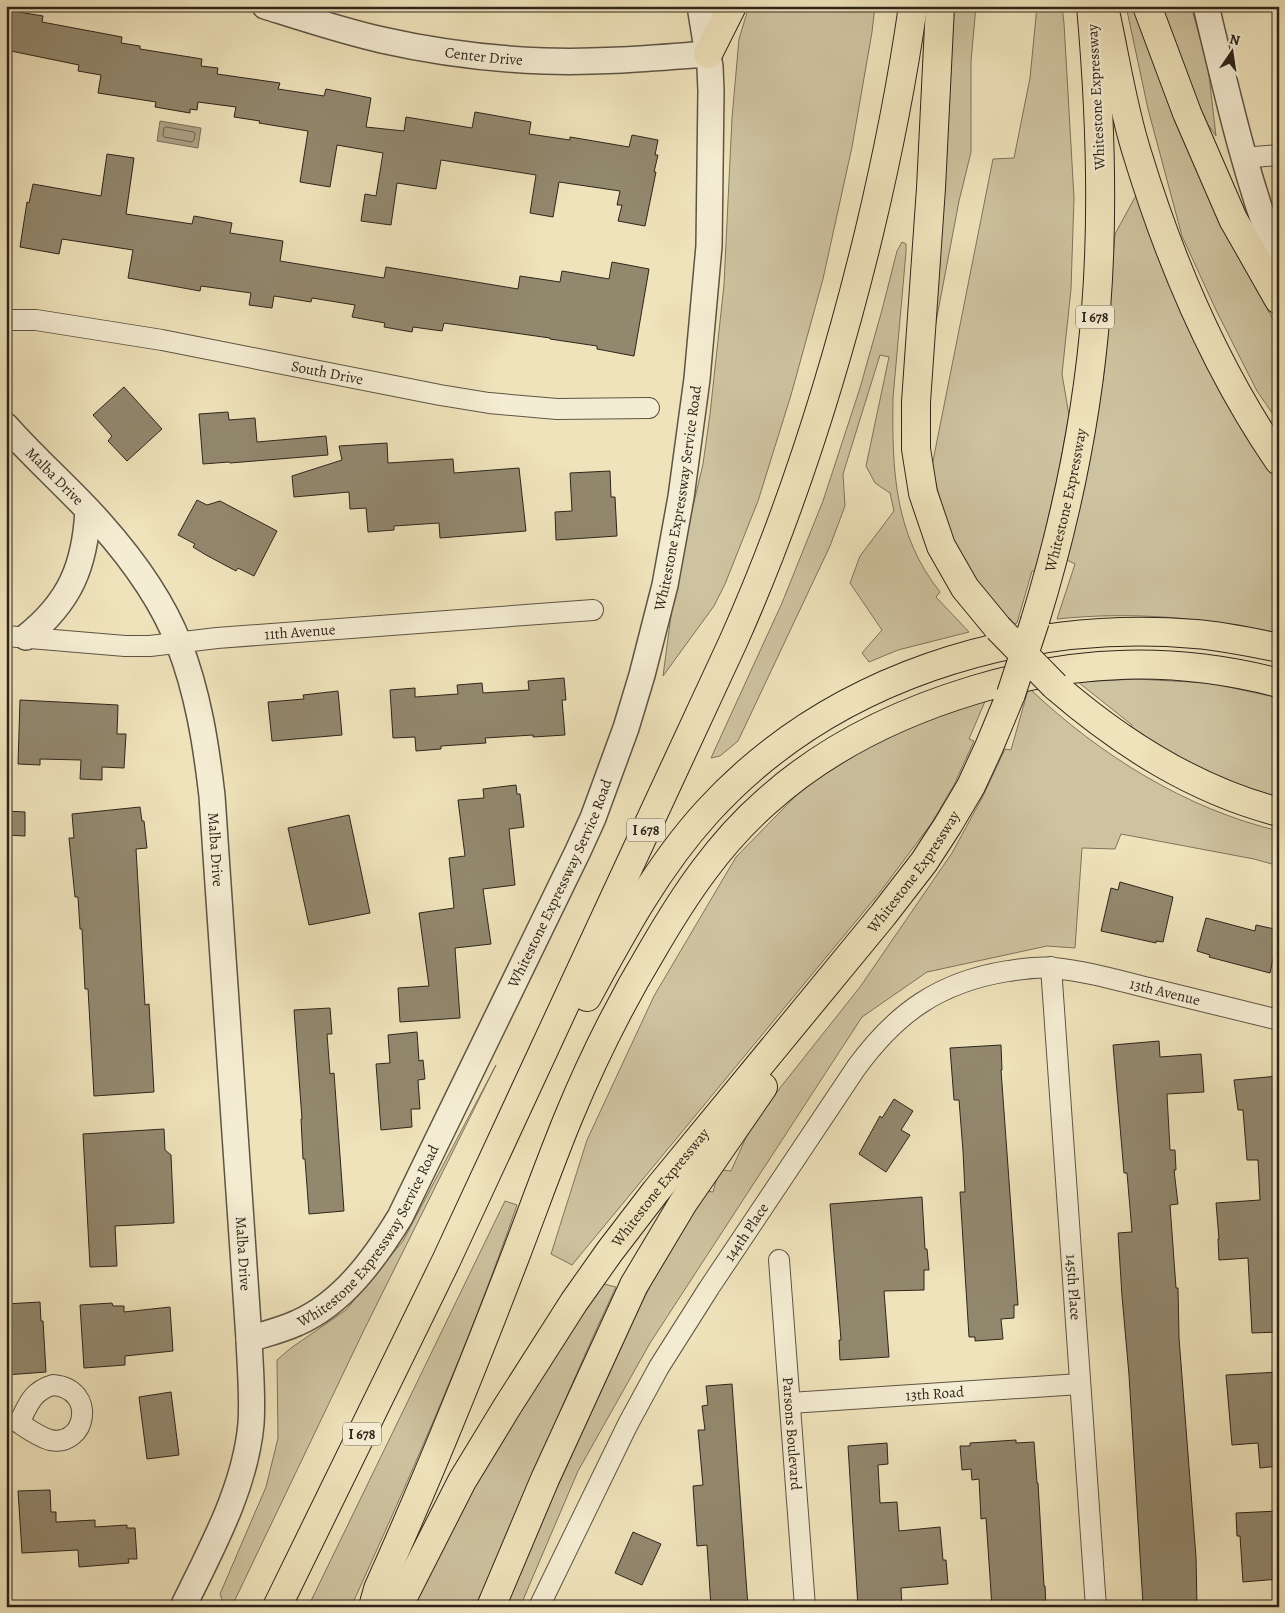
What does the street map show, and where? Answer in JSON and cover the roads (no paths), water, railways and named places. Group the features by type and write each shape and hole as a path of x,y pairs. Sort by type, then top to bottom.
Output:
{"highway":[{"path":"708,54 732,6"},
{"name":"I 678","path":"277,1607 446,1261 733,642 785,518 827,392 862,262 900,89 913,6"},
{"path":"940,6 931,196 916,402 916,449 923,493 941,546 965,588 998,628 1055,686 1115,734 1167,767 1220,793 1279,812"},
{"name":"Whitestone Expressway","path":"398,1607 471,1466 594,1273 662,1184 884,915 924,862 960,806 989,748 1035,621 1070,489 1084,404 1096,310 1100,246 1101,172 1091,6"},
{"path":"1103,6 1130,130 1162,229 1190,300 1210,342 1245,406 1279,461"},
{"path":"1147,6 1187,113 1229,210 1279,300"},
{"path":"446,1261 608,957 648,890 681,843 707,812 736,782 780,746 839,707 901,678 989,649 1030,641 1087,634 1153,632 1217,636 1279,648"},
{"path":"373,1607 378,1589 474,1362 558,1143 592,1063 632,985 676,910 712,858 740,826 768,800 802,773 856,738 931,704 1011,679 1062,669 1139,664 1219,670 1279,683"},
{"path":"491,1607 545,1479 616,1322 642,1270 706,1169 884,915"}],"street":[{"name":"Center Drive","path":"265,6 328,26 382,40 435,50 489,57 569,62 708,54"},
{"path":"700,6 708,54"},
{"path":"1206,6 1254,198 1279,263"},
{"name":"Whitestone Expressway Service Road","path":"249,1339 296,1324 326,1306 354,1280 379,1249 395,1225 409,1201 564,883 593,818 626,728 665,585 681,497 698,370 710,229 711,91 708,54"},
{"path":"1243,158 1279,156"},
{"name":"South Drive","path":"6,320 36,320 162,340 489,403 557,409 649,408"},
{"name":"Malba Drive","path":"6,426 117,542 144,580 157,600 179,643 198,706 207,750 212,796 249,1339"},
{"path":"16,637 50,617 70,587 82,551 87,528 88,510"},
{"name":"11th Avenue","path":"16,637 137,646 217,638 594,610"},
{"name":"13th Avenue","path":"1052,968 1091,973 1279,1020"},
{"name":"145th Place","path":"1052,968 1096,1607"},
{"name":"144th Place","path":"539,1607 625,1431 659,1367 730,1256 875,1042 901,1017 928,998 956,984 991,974 1052,968"},
{"name":"Parsons Boulevard","path":"779,1260 805,1607"},
{"path":"183,1607 229,1508 243,1469 251,1415 249,1339"},
{"name":"13th Road","path":"790,1403 1080,1384"}],"water":[{"path":"160,121 201,128 198,148 157,141"}]}
